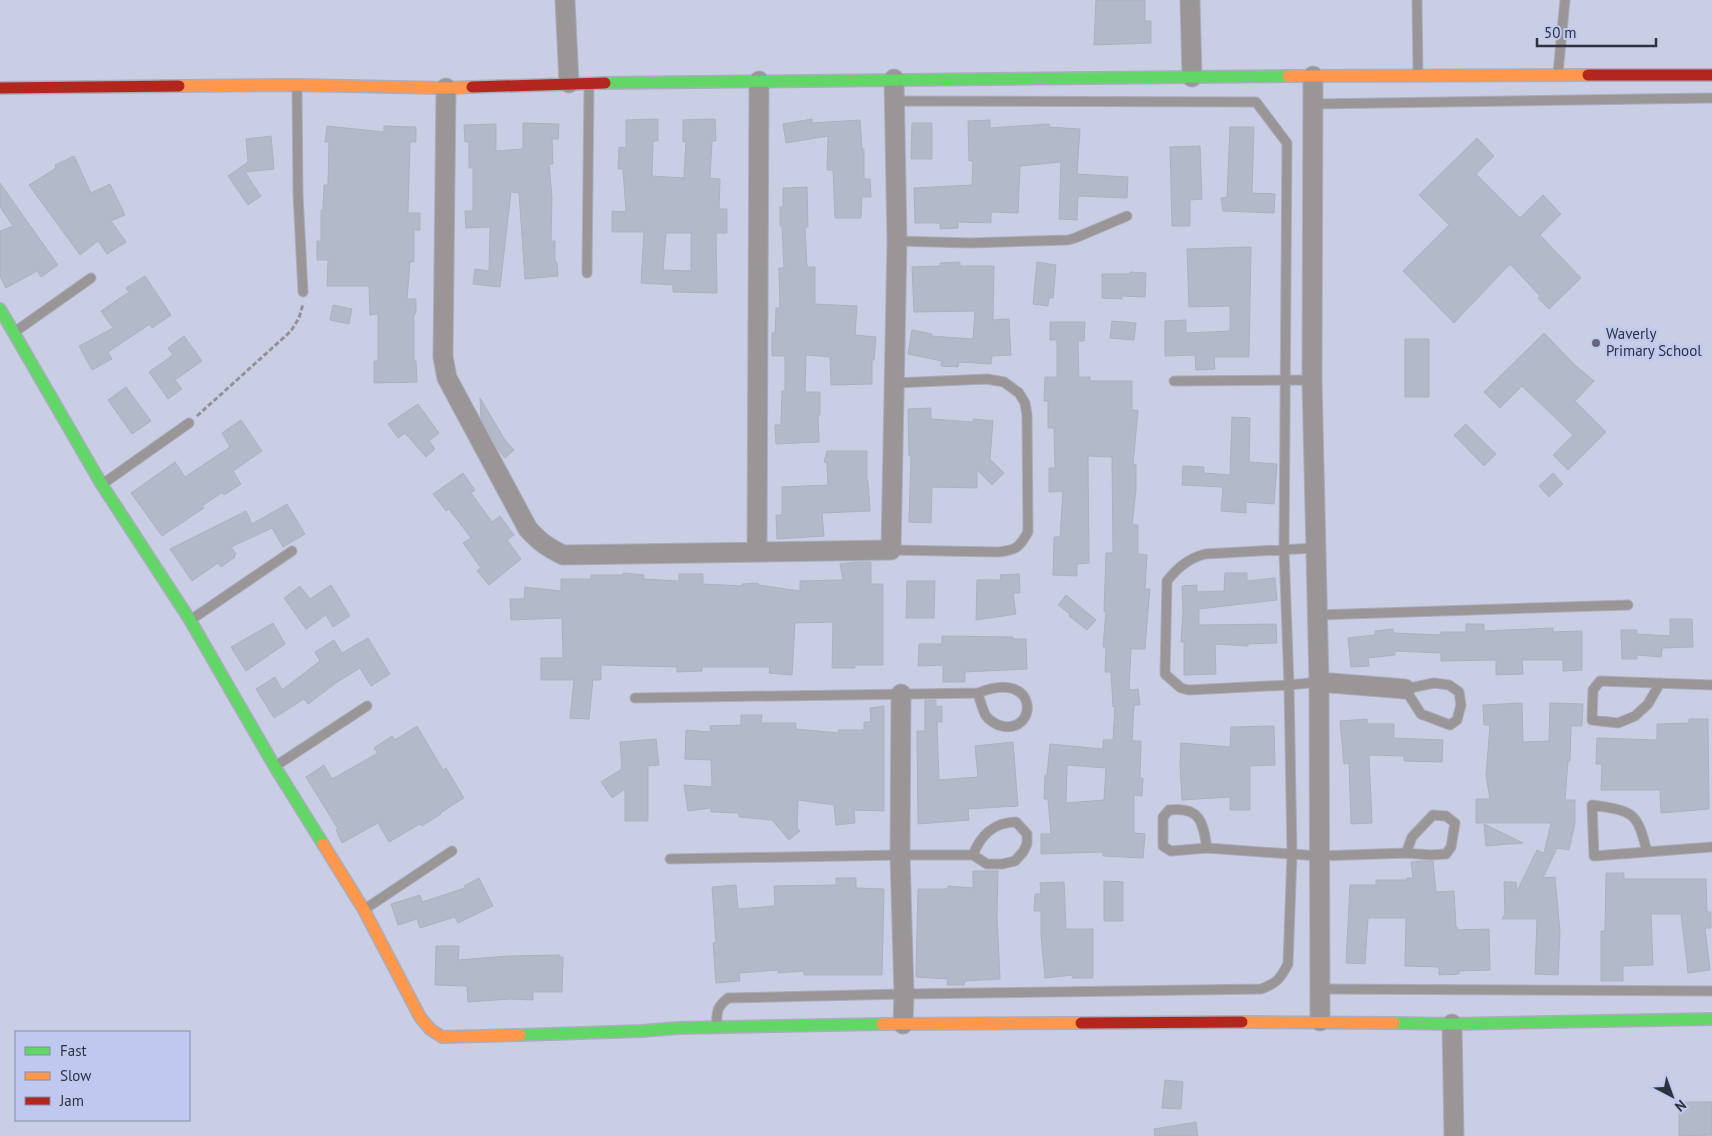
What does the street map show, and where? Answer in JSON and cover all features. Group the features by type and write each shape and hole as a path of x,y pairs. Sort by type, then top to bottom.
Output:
{"street":[{"path":"565,0 570,83"},
{"path":"1190,0 1192,77"},
{"path":"0,88 297,85 446,88 570,83 759,81 1418,75 1712,75"},
{"path":"1313,76 1312,380 1319,682 1320,1021"},
{"path":"446,88 443,357 447,378 528,529 547,547 563,555 891,550 897,241 894,80"},
{"path":"757,552 759,81"},
{"path":"0,309 102,485 190,620 275,766 364,910 420,1017 434,1034 442,1037 903,1024 1320,1021 1452,1024 1712,1019"},
{"path":"1319,682 1405,689"},
{"path":"900,694 903,1024"},
{"path":"1452,1024 1454,1136"}],"lane":[{"path":"1417,0 1418,75"},
{"path":"1558,76 1565,0"},
{"path":"587,273 589,84"},
{"path":"297,85 298,194 303,292"},
{"path":"1313,104 1712,98"},
{"path":"717,1028 716,1014 719,1005 728,998 1261,989 1273,984 1282,977 1288,964 1292,854 1284,550 1287,143 1256,102 894,101"},
{"path":"897,241 970,244 1068,240 1127,216"},
{"path":"14,333 91,278"},
{"path":"891,550 1013,551 1022,544 1028,532 1027,415 1025,403 1019,393 1004,382 987,380 895,383"},
{"path":"1174,381 1312,380"},
{"path":"102,485 189,422"},
{"path":"1315,548 1205,554 1194,557 1175,570 1167,581 1165,674 1181,688 1189,690 1319,682"},
{"path":"190,620 292,551"},
{"path":"1317,615 1628,604"},
{"path":"1660,683 1648,704 1635,716 1618,723 1592,720 1593,690 1600,681 1660,683 1712,685"},
{"path":"1434,683 1449,684 1459,692 1461,705 1457,720 1450,724 1421,714 1405,689 1434,683"},
{"path":"635,698 978,693 990,688 1018,690 1026,697 1028,709 1018,724 1006,727 997,725 986,717 978,693"},
{"path":"275,766 367,706"},
{"path":"1647,852 1642,831 1634,817 1622,809 1592,805 1594,856 1647,852 1712,847"},
{"path":"1207,848 1204,825 1196,814 1184,808 1170,810 1163,817 1163,846 1171,851 1207,848 1319,856 1406,853 1446,854 1451,847 1455,823 1446,816 1433,815 1412,837 1406,853"},
{"path":"670,859 900,855 973,856 987,864 1002,864 1015,861 1023,852 1027,844 1026,834 1016,822 1004,822 992,829 977,844 973,856"},
{"path":"364,910 452,851"},
{"path":"1320,989 1712,991"}],"path":[{"path":"189,422 291,331 299,318 303,305 303,292"}],"building":[{"path":"1096,0 1145,0 1145,21 1151,21 1151,43 1094,45"},
{"path":"658,119 658,141 653,141 652,176 684,178 686,142 683,142 683,120 715,119 716,141 712,141 710,178 720,179 719,209 727,209 727,233 716,233 717,293 673,292 673,285 641,283 644,232 612,232 612,211 626,212 623,169 618,169 619,147 626,148 626,120","holes":["666,233 691,233 691,271 663,270"]},
{"path":"812,119 812,123 860,120 862,149 864,149 864,179 870,179 871,197 862,197 861,218 835,218 833,170 827,170 828,136 786,143 783,124"},
{"path":"990,120 990,128 1049,124 1049,127 1080,129 1077,174 1128,177 1127,198 1078,196 1077,220 1059,219 1061,162 1020,166 1018,213 991,212 991,223 958,222 958,228 940,229 940,223 915,223 914,188 972,185 973,161 969,161 968,121"},
{"path":"523,123 559,124 558,139 552,139 553,164 549,164 552,197 551,241 555,241 555,262 557,262 558,276 525,279 519,193 511,192 500,287 473,284 475,269 489,271 490,227 466,228 465,211 473,211 473,168 469,168 469,142 465,142 464,125 496,124 496,151 523,149"},
{"path":"912,123 932,123 932,159 911,159"},
{"path":"327,126 384,132 384,126 416,127 416,142 410,142 408,213 420,213 420,230 414,230 414,262 410,262 407,299 416,299 416,313 414,314 414,361 416,361 417,382 374,383 374,361 378,361 378,314 370,315 369,286 327,286 328,260 317,260 317,241 321,241 321,210 323,210 324,185 328,185 329,142 325,142"},
{"path":"1230,127 1254,127 1252,193 1275,194 1274,213 1223,211 1221,198 1227,197"},
{"path":"271,136 274,169 245,172 261,196 248,205 228,176 248,162 246,139"},
{"path":"1477,138 1494,156 1476,174 1520,218 1543,195 1561,214 1540,235 1581,278 1549,309 1538,298 1540,296 1510,264 1454,323 1403,271 1449,225 1419,195"},
{"path":"1200,146 1202,199 1190,200 1190,226 1172,226 1170,147"},
{"path":"74,156 91,193 110,184 125,215 111,221 126,242 107,254 98,241 80,255 29,185 56,168 55,165"},
{"path":"0,183 58,265 41,277 37,271 6,288 0,276 0,231 13,226 0,207"},
{"path":"807,187 808,227 805,227 807,267 815,267 815,304 857,306 855,335 876,337 874,360 872,360 872,384 831,385 830,357 806,355 805,392 820,392 820,415 818,415 819,442 776,444 775,425 781,425 782,391 785,391 785,356 772,356 772,333 775,333 776,308 780,308 779,268 784,268 780,207 783,207 783,188"},
{"path":"1251,247 1249,357 1214,357 1215,369 1196,370 1195,355 1165,356 1165,321 1186,320 1186,333 1230,331 1230,306 1189,307 1187,249"},
{"path":"960,262 960,266 994,266 993,320 1009,319 1011,355 992,356 991,364 959,362 958,367 941,366 942,361 908,354 912,330 932,334 931,336 973,339 975,311 914,312 912,267 940,266 940,263"},
{"path":"1037,262 1056,265 1053,298 1049,298 1048,306 1033,304"},
{"path":"1130,272 1146,273 1145,297 1122,296 1122,299 1102,298 1102,274 1130,274"},
{"path":"145,276 171,315 152,328 150,324 108,352 112,359 92,370 79,346 113,328 101,311 129,292 126,288"},
{"path":"333,305 352,309 349,324 330,320"},
{"path":"1112,321 1136,323 1134,340 1110,338"},
{"path":"1050,322 1085,322 1084,341 1078,341 1079,377 1090,377 1090,381 1132,381 1132,410 1138,410 1133,465 1136,464 1136,490 1132,525 1138,525 1138,554 1147,555 1145,589 1150,589 1145,649 1131,649 1129,690 1138,689 1140,705 1134,705 1132,741 1141,741 1140,778 1143,778 1142,796 1134,795 1134,833 1145,834 1143,858 1103,856 1103,852 1041,854 1041,834 1051,834 1048,799 1044,799 1045,775 1047,775 1050,744 1103,749 1103,740 1113,740 1115,706 1113,707 1111,672 1105,672 1106,647 1103,647 1106,610 1104,612 1106,553 1113,553 1112,457 1088,456 1089,563 1077,564 1077,576 1053,575 1054,537 1060,537 1063,491 1049,492 1049,468 1055,468 1054,428 1048,428 1048,401 1044,401 1045,377 1057,377 1057,340 1050,340","holes":["1067,765 1106,768 1104,800 1066,803"]},
{"path":"1544,333 1575,365 1594,381 1575,401 1606,432 1568,470 1553,455 1573,435 1522,386 1500,408 1484,392"},
{"path":"184,336 202,361 175,380 182,389 168,399 149,372 173,355 168,348"},
{"path":"1405,339 1429,339 1429,397 1405,397"},
{"path":"126,387 151,421 132,434 108,400"},
{"path":"480,398 505,440 514,450 505,458 499,451 481,418"},
{"path":"418,404 439,433 429,441 435,449 426,457 405,433 398,438 388,424"},
{"path":"931,408 931,419 973,422 973,419 993,421 990,459 1004,473 992,485 977,470 977,488 932,487 931,523 909,522 911,456 909,456 908,409"},
{"path":"1232,417 1250,418 1249,462 1277,464 1274,504 1246,502 1246,513 1221,511 1223,487 1182,485 1183,466 1204,467 1204,473 1230,475"},
{"path":"241,420 262,451 233,471 241,484 224,495 223,492 202,506 204,508 162,536 131,493 175,462 185,477 230,447 222,433"},
{"path":"1466,424 1496,454 1484,466 1454,435"},
{"path":"827,451 867,451 870,511 822,513 824,536 777,539 776,515 782,515 782,487 828,485 827,463 824,462"},
{"path":"463,473 475,490 471,493 492,522 500,516 514,535 507,540 521,559 489,585 477,571 481,568 463,543 471,538 449,509 446,511 433,494"},
{"path":"1553,473 1563,484 1549,497 1539,486"},
{"path":"287,504 305,534 283,547 272,528 231,547 236,554 235,557 221,567 218,563 192,581 170,549 246,511 252,524"},
{"path":"871,562 871,584 883,584 883,665 855,665 855,668 832,668 833,622 795,623 792,675 769,673 770,667 702,667 702,671 677,672 677,667 601,665 601,680 593,680 589,719 570,718 574,680 541,680 541,658 563,658 562,618 511,620 510,599 524,599 525,587 561,591 561,579 591,579 591,575 623,575 623,573 644,575 644,579 679,581 679,574 703,574 703,584 742,586 742,584 758,583 758,585 800,591 800,581 843,580 840,564"},
{"path":"1225,573 1247,573 1247,581 1275,578 1277,600 1199,609 1199,625 1276,624 1277,643 1248,644 1248,646 1215,644 1216,674 1184,675 1184,642 1181,642 1182,586 1197,585 1197,592 1224,591"},
{"path":"1019,574 1020,593 1013,593 1016,614 976,620 977,580 1001,580 1000,575"},
{"path":"907,581 935,581 934,618 906,618"},
{"path":"331,585 350,616 333,627 326,615 306,629 284,598 300,586 310,599"},
{"path":"1066,595 1096,620 1087,630 1058,605"},
{"path":"1670,619 1692,619 1693,647 1662,648 1661,657 1637,655 1637,659 1622,659 1621,630 1637,630 1637,634 1670,636"},
{"path":"273,623 285,644 246,671 231,647"},
{"path":"1466,624 1484,624 1484,631 1553,628 1553,632 1582,631 1582,670 1563,671 1563,660 1522,660 1523,674 1496,675 1496,660 1441,661 1441,653 1395,651 1395,655 1368,658 1369,666 1351,667 1348,638 1375,635 1375,631 1393,629 1393,633 1441,635 1441,632 1466,632"},
{"path":"942,636 1013,637 1013,639 1026,639 1027,669 965,672 965,682 943,682 943,665 918,666 919,644 942,644"},
{"path":"368,638 390,674 371,686 360,668 308,704 304,699 274,718 256,689 275,677 282,690 320,661 315,652 334,640 342,653"},
{"path":"925,700 936,700 936,707 942,706 942,722 937,722 939,780 978,777 975,746 1013,742 1018,806 968,809 969,820 918,824 917,731 925,731"},
{"path":"1522,703 1523,742 1549,741 1550,703 1583,704 1582,726 1571,726 1570,761 1568,761 1565,800 1575,800 1575,823 1569,850 1557,848 1543,878 1555,877 1560,932 1558,975 1535,974 1537,919 1502,919 1505,914 1504,882 1516,882 1517,891 1537,850 1544,853 1551,823 1476,823 1476,799 1490,799 1486,775 1490,725 1484,725 1483,705"},
{"path":"884,706 884,811 854,810 855,823 836,825 834,805 798,800 797,828 800,831 789,840 772,820 739,817 739,813 711,812 711,808 688,811 684,785 712,787 711,760 685,759 686,730 711,732 710,726 741,725 741,715 762,715 761,723 796,723 796,729 839,733 838,730 864,730 864,722 871,722 870,708"},
{"path":"1367,719 1367,724 1394,724 1394,738 1443,740 1442,762 1404,761 1404,756 1369,755 1372,823 1351,824 1349,763 1344,764 1340,721"},
{"path":"1689,719 1708,719 1709,809 1661,813 1660,790 1601,790 1602,764 1596,764 1597,738 1657,740 1657,724 1689,723"},
{"path":"417,726 443,770 446,768 464,798 422,826 420,824 389,842 378,823 342,843 336,830 338,829 306,777 324,765 332,779 378,753 374,748 392,736 395,740"},
{"path":"1274,726 1275,765 1250,766 1250,810 1230,810 1230,797 1182,800 1181,743 1230,747 1231,727"},
{"path":"656,739 659,765 648,766 648,821 625,821 625,789 612,798 601,782 622,769 620,742"},
{"path":"1484,824 1523,843 1486,846"},
{"path":"1433,861 1436,892 1454,891 1456,928 1458,930 1489,929 1490,970 1459,971 1459,974 1439,975 1439,967 1405,966 1406,918 1368,918 1365,964 1346,963 1350,885 1376,885 1376,880 1407,880 1407,878 1413,878 1411,862"},
{"path":"973,871 998,871 997,916 1000,979 965,981 964,985 947,985 948,979 916,977 918,889 948,889 948,886 973,888"},
{"path":"1606,873 1624,873 1624,879 1706,879 1707,912 1711,912 1711,928 1705,928 1710,970 1688,973 1681,914 1651,914 1653,965 1623,966 1623,981 1601,981 1601,931 1605,931"},
{"path":"479,878 493,906 458,923 455,917 420,928 417,919 398,925 391,904 420,895 422,902 465,888 464,886"},
{"path":"836,878 856,878 856,888 884,889 882,975 804,975 804,971 778,973 778,970 739,973 740,981 716,983 713,943 716,943 712,887 736,885 738,909 775,906 774,886 836,885"},
{"path":"1104,881 1123,882 1123,921 1104,921"},
{"path":"1064,882 1066,929 1093,929 1093,978 1072,978 1073,975 1045,978 1041,911 1034,911 1035,894 1041,894 1040,883"},
{"path":"436,946 459,946 458,960 508,956 560,955 559,957 563,957 562,992 533,992 533,1000 510,999 468,1002 467,986 435,985"},
{"path":"1165,1080 1183,1082 1181,1109 1162,1108"},
{"path":"1679,1102 1712,1102 1712,1135 1679,1136"},
{"path":"1196,1122 1198,1136 1155,1136 1154,1129"}],"traffic: fast":[{"path":"605,83 1288,76"},
{"path":"0,309 102,485 190,620 275,767 323,844"},
{"path":"1394,1023 1452,1024 1712,1019"},
{"path":"520,1035 678,1028 882,1024"}],"traffic: slow":[{"path":"1288,76 1588,75"},
{"path":"179,86 472,87"},
{"path":"323,844 364,910 420,1017 430,1029 442,1037 520,1035"},
{"path":"1242,1022 1394,1023"},
{"path":"882,1024 1081,1023"}],"traffic: jam":[{"path":"1588,75 1712,75"},
{"path":"472,87 605,83"},
{"path":"0,88 179,86"},
{"path":"1081,1023 1242,1022"}],"place":[{"name":"Waverly Primary School","path":"1596,343"}]}
